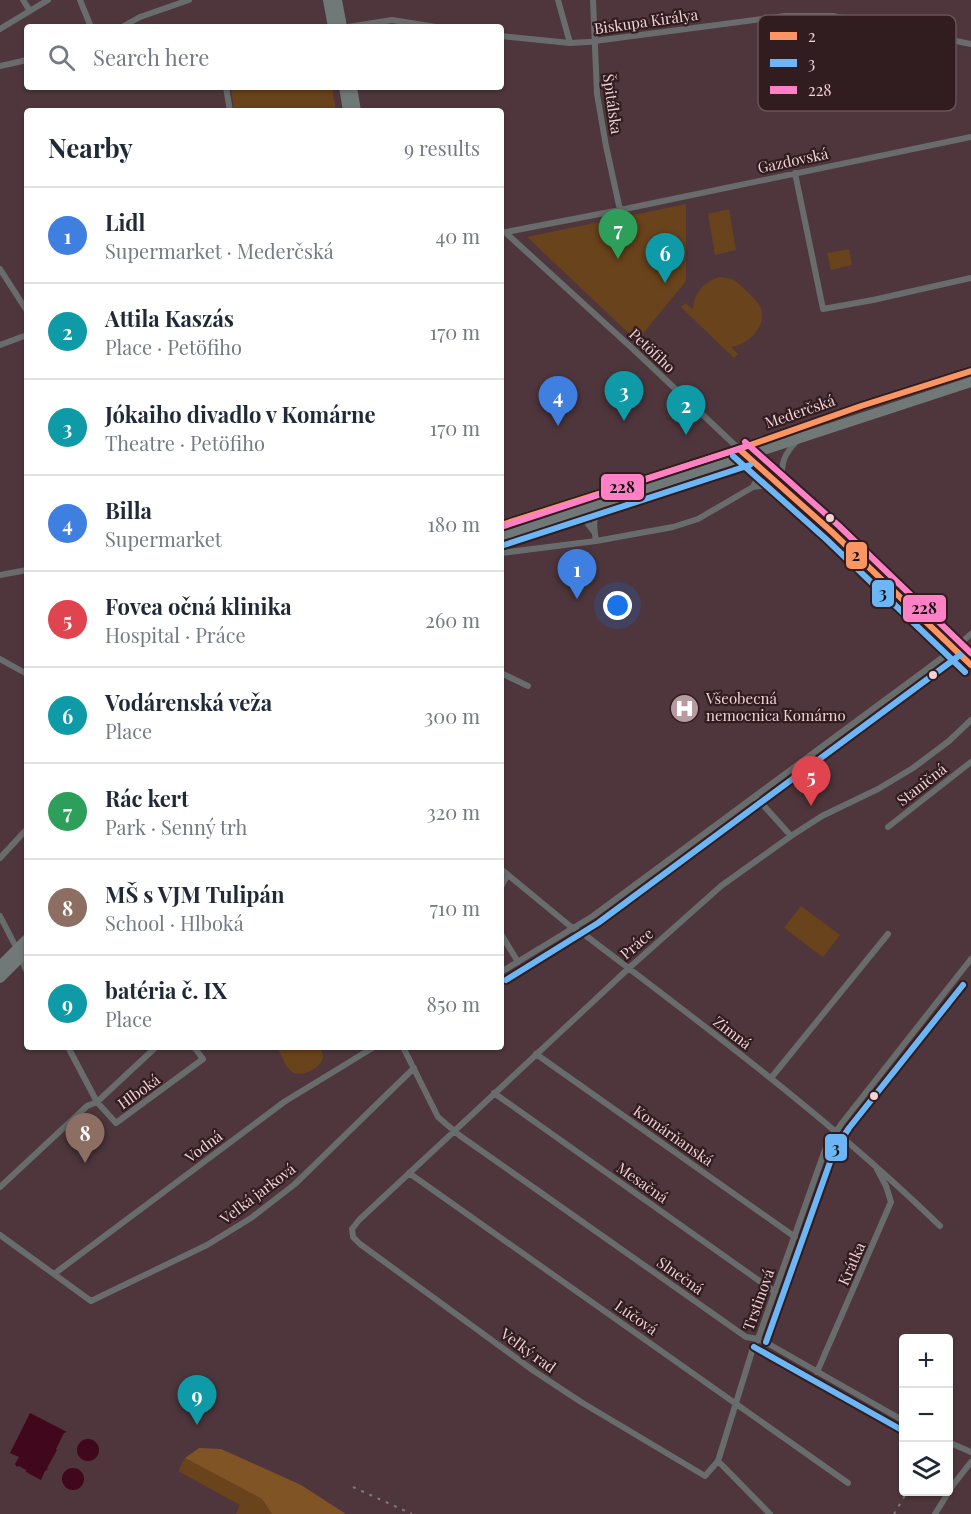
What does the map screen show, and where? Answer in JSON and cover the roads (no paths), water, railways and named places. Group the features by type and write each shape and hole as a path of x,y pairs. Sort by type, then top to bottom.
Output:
{"main road":[{"path":"328,0 332,24"},
{"path":"337,0 341,24"},
{"path":"344,90 348,108"},
{"path":"352,90 356,108"},
{"name":"Mederčská","path":"504,535 602,504 743,453 861,406 971,371"},
{"name":"Mederčská","path":"504,524 743,453 799,439 971,382"},
{"path":"0,966 21,952"},
{"path":"0,978 21,952"}],"street":[{"path":"23,0 30,11"},
{"path":"0,29 48,0"},
{"path":"80,0 90,24"},
{"path":"127,24 140,17 189,0"},
{"path":"558,0 570,43"},
{"name":"Špitálska","path":"593,0 597,94 620,210"},
{"path":"367,24 392,20 417,24"},
{"name":"Biskupa Királya","path":"504,36 570,43 594,42 758,20"},
{"name":"Biskupa Királya","path":"956,41 971,44"},
{"path":"0,66 24,61"},
{"path":"226,90 230,108"},
{"name":"Gazdovská","path":"504,233 971,137"},
{"path":"795,173 823,309 971,278"},
{"name":"Petöfiho","path":"504,234 633,349 743,453 832,531 971,664"},
{"path":"0,269 24,306"},
{"path":"0,345 24,336"},
{"path":"504,552 596,541 673,527 698,519 753,487 781,486 782,463 789,449 799,439"},
{"path":"753,487 762,468"},
{"path":"596,541 594,533 596,511 602,504"},
{"path":"570,514 585,520 594,533"},
{"path":"0,575 24,571"},
{"path":"504,970 593,916 756,797 971,634"},
{"path":"0,658 24,672"},
{"path":"504,674 528,686"},
{"name":"Práce","path":"352,1229 358,1220 494,1093 721,886 822,816 878,789 914,768 949,741 971,720"},
{"name":"Staničná","path":"888,827 971,762"},
{"path":"756,797 791,836"},
{"path":"0,858 24,832"},
{"name":"Zimná","path":"504,872 574,928 585,934 771,1078 875,1164 940,1226"},
{"path":"504,881 508,875"},
{"path":"0,916 21,952"},
{"path":"771,1078 888,934"},
{"path":"504,939 518,962"},
{"name":"Trstinová","path":"705,1476 718,1461 753,1348 823,1156 836,1131 971,959"},
{"path":"70,1050 96,1102 153,1050"},
{"name":"Hlboká","path":"0,1187 87,1106 96,1102 116,1123 203,1059 196,1050"},
{"name":"Vodná","path":"54,1274 284,1102 369,1050"},
{"name":"Slnečná","path":"405,1050 438,1117 454,1131 746,1337 767,1343 899,1419"},
{"name":"Komárňanská","path":"536,1054 795,1237"},
{"name":"Veľká jarková","path":"54,1274 91,1301 207,1245 251,1218 295,1184 414,1068"},
{"name":"Mesačná","path":"494,1093 775,1292"},
{"name":"Krátka","path":"817,1372 891,1202 875,1164"},
{"name":"Lúčová","path":"409,1173 848,1483"},
{"name":"Veľký rad","path":"352,1229 353,1236 360,1244 534,1371 581,1402 705,1476"},
{"path":"0,1235 54,1274"},
{"path":"953,1444 971,1452"},
{"path":"718,1461 770,1514"},
{"path":"935,1514 971,1462"}],"railway":[{"path":"353,1487 412,1514"},
{"path":"894,1514 905,1496"}],"place":[{"name":"Rác kert","path":"618,259"},
{"name":"Vodárenská veža","path":"665,283"},
{"name":"Jókaiho divadlo v Komárne","path":"624,421"},
{"name":"Billa","path":"558,426"},
{"name":"Attila Kaszás","path":"686,435"},
{"name":"Lidl","path":"577,599"},
{"name":"Všeobecná nemocnica Komárno","path":"685,708"},
{"name":"Fovea očná klinika","path":"811,806"},
{"name":"MŠ s VJM Tulipán","path":"85,1163"},
{"name":"batéria č. IX","path":"197,1425"}]}
